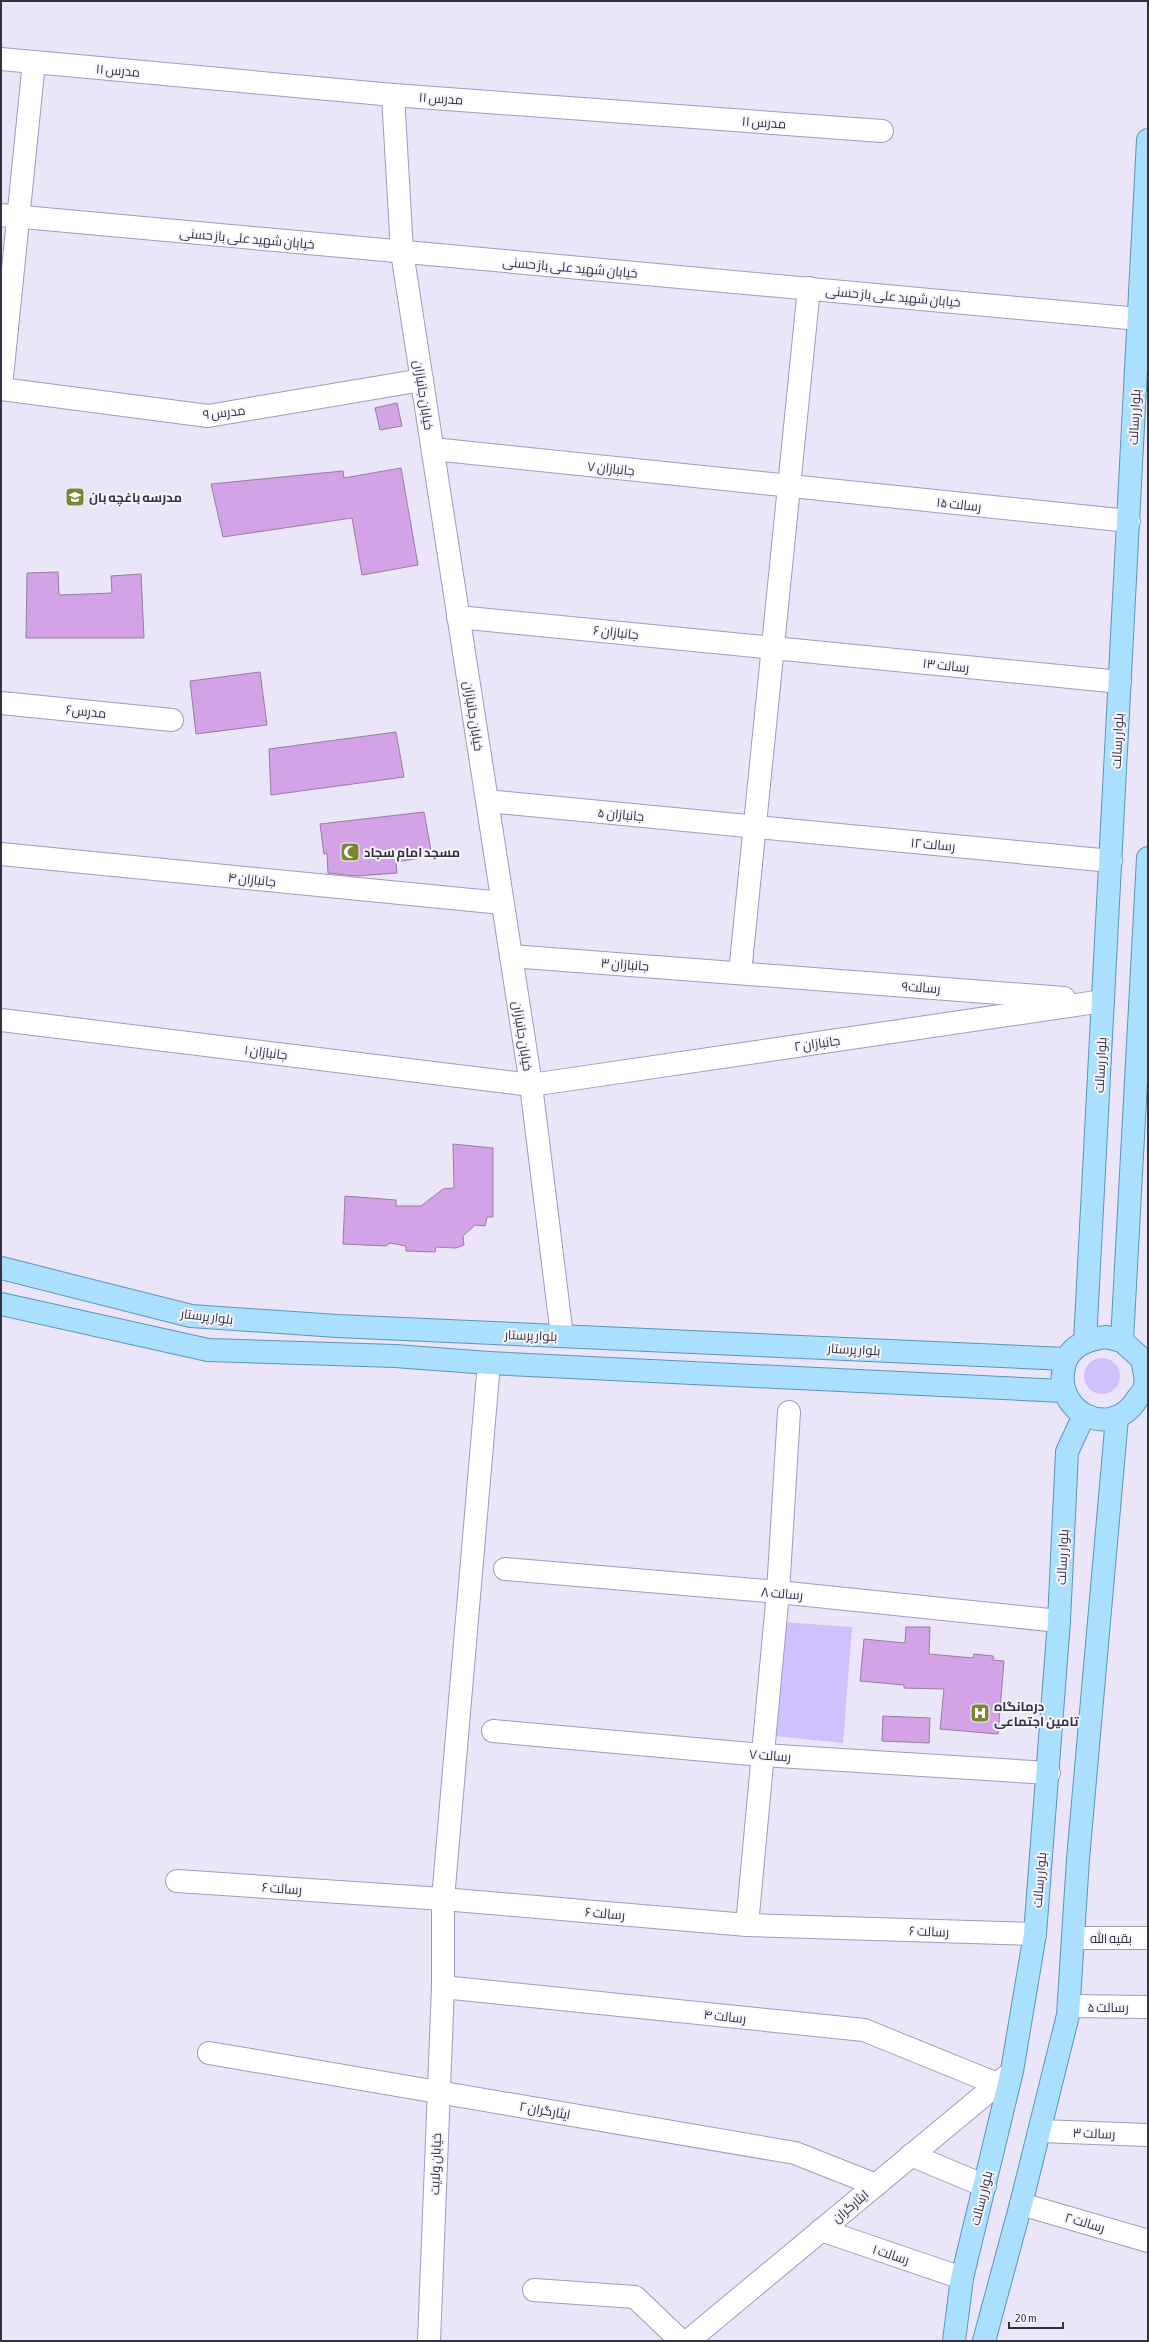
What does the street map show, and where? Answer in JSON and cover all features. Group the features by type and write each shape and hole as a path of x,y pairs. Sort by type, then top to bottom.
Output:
{"main road":[{"name":"بلوار رسالت","path":"1085,1342 1120,682 1138,522 1139,319 1148,140"},
{"path":"1122,1341 1146,941 1148,858"},
{"name":"بلوار پرستار","path":"1,1268 191,1316 407,1330 1066,1359"},
{"path":"1,1304 208,1350 394,1356 489,1363 1064,1391"},
{"path":"394,1356 396,1347 407,1330"},
{"path":"1106,1337 1122,1341 1145,1359 1146,1387 1131,1410 1117,1418 1100,1420 1084,1415 1071,1406 1064,1391 1062,1375 1066,1359 1076,1346 1085,1342 1106,1337"},
{"name":"بلوار رسالت","path":"954,2341 962,2278 984,2186 1035,1934 1059,1621 1067,1452 1084,1415"},
{"path":"984,2341 1040,2131 1068,2006 1117,1418"}],"street":[{"name":"مدرس ۱۱","path":"1,59 393,95 882,131"},
{"path":"1,388 10,216 34,62"},
{"name":"خیابان جانبازان","path":"393,95 402,252 531,1085 562,1336"},
{"name":"خیابان شهید علی باز حسنی","path":"10,216 1139,319"},
{"path":"740,973 809,288"},
{"name":"مدرس ۹","path":"1,388 208,416 422,380"},
{"name":"جانبازان ۷","path":"433,449 789,486"},
{"name":"رسالت ۱۵","path":"789,486 1138,522"},
{"name":"جانبازان ۶","path":"458,617 773,648"},
{"name":"رسالت ۱۳","path":"773,648 1120,682"},
{"name":"مدرس۶","path":"1,703 172,720"},
{"name":"جانبازان ۵","path":"487,801 754,827"},
{"name":"رسالت ۱۲","path":"754,827 1111,861"},
{"name":"جانبازان ۴","path":"1,854 502,903"},
{"name":"جانبازان ۳","path":"511,956 740,973"},
{"name":"رسالت۹","path":"740,973 1103,1001"},
{"name":"جانبازان ۲","path":"531,1085 1103,1001"},
{"name":"جانبازان ۱","path":"1,1020 531,1085"},
{"name":"خیابان ولایت","path":"429,2341 443,1987 443,1899 489,1363"},
{"path":"747,1925 778,1592 789,1412"},
{"name":"رسالت ۸","path":"505,1569 778,1592 1059,1621"},
{"name":"رسالت ۷","path":"493,1730 762,1755 1048,1773"},
{"name":"رسالت ۶","path":"177,1881 443,1899 747,1925 1035,1934"},
{"name":"بقیه الله","path":"1073,1938 1148,1938"},
{"name":"رسالت ۴","path":"443,1987 864,2030 1005,2078"},
{"name":"رسالت ۵","path":"1068,2006 1148,2007"},
{"name":"ایثارگران ۲","path":"209,2053 795,2153 876,2185"},
{"name":"ایثارگران","path":"688,2341 1005,2078"},
{"name":"رسالت ۳","path":"1040,2131 1148,2135"},
{"path":"911,2155 984,2186"},
{"name":"رسالت ۲","path":"1021,2204 1148,2241"},
{"name":"رسالت ۱","path":"821,2230 962,2278"},
{"path":"534,2290 635,2297 681,2341"}],"shaded area":[{"path":"1106,1358 1115,1363 1119,1369 1119,1383 1115,1389 1106,1394 1098,1394 1089,1389 1085,1383 1084,1372 1089,1363 1095,1359"},
{"path":"782,1622 852,1627 843,1743 775,1736"}],"building":[{"path":"397,403 402,426 380,430 375,408"},
{"path":"401,468 418,565 362,575 352,518 223,537 211,484 343,471 344,478"},
{"path":"58,572 59,595 112,593 111,576 141,574 144,638 26,638 27,573"},
{"path":"260,672 267,725 196,734 190,681"},
{"path":"396,732 404,777 271,795 269,749"},
{"path":"424,812 432,856 396,862 397,873 356,876 328,873 327,853 324,854 320,824"},
{"path":"453,1144 493,1148 493,1217 487,1217 485,1226 475,1225 463,1236 464,1245 456,1248 436,1247 435,1252 406,1251 406,1246 390,1243 386,1246 343,1244 345,1196 396,1200 396,1206 421,1206 443,1189 454,1188"},
{"path":"906,1627 930,1627 929,1654 973,1658 974,1654 993,1656 993,1660 1004,1661 998,1734 940,1729 944,1689 904,1688 904,1685 860,1681 864,1639 905,1643"},
{"path":"883,1716 930,1718 929,1743 882,1741"}],"place":[{"name":"مدرسه باغچه بان","path":"75,497"},
{"name":"مسجد امام سجاد","path":"350,852"},
{"name":"درمانگاه تامین اجتماعی","path":"980,1713"}]}
